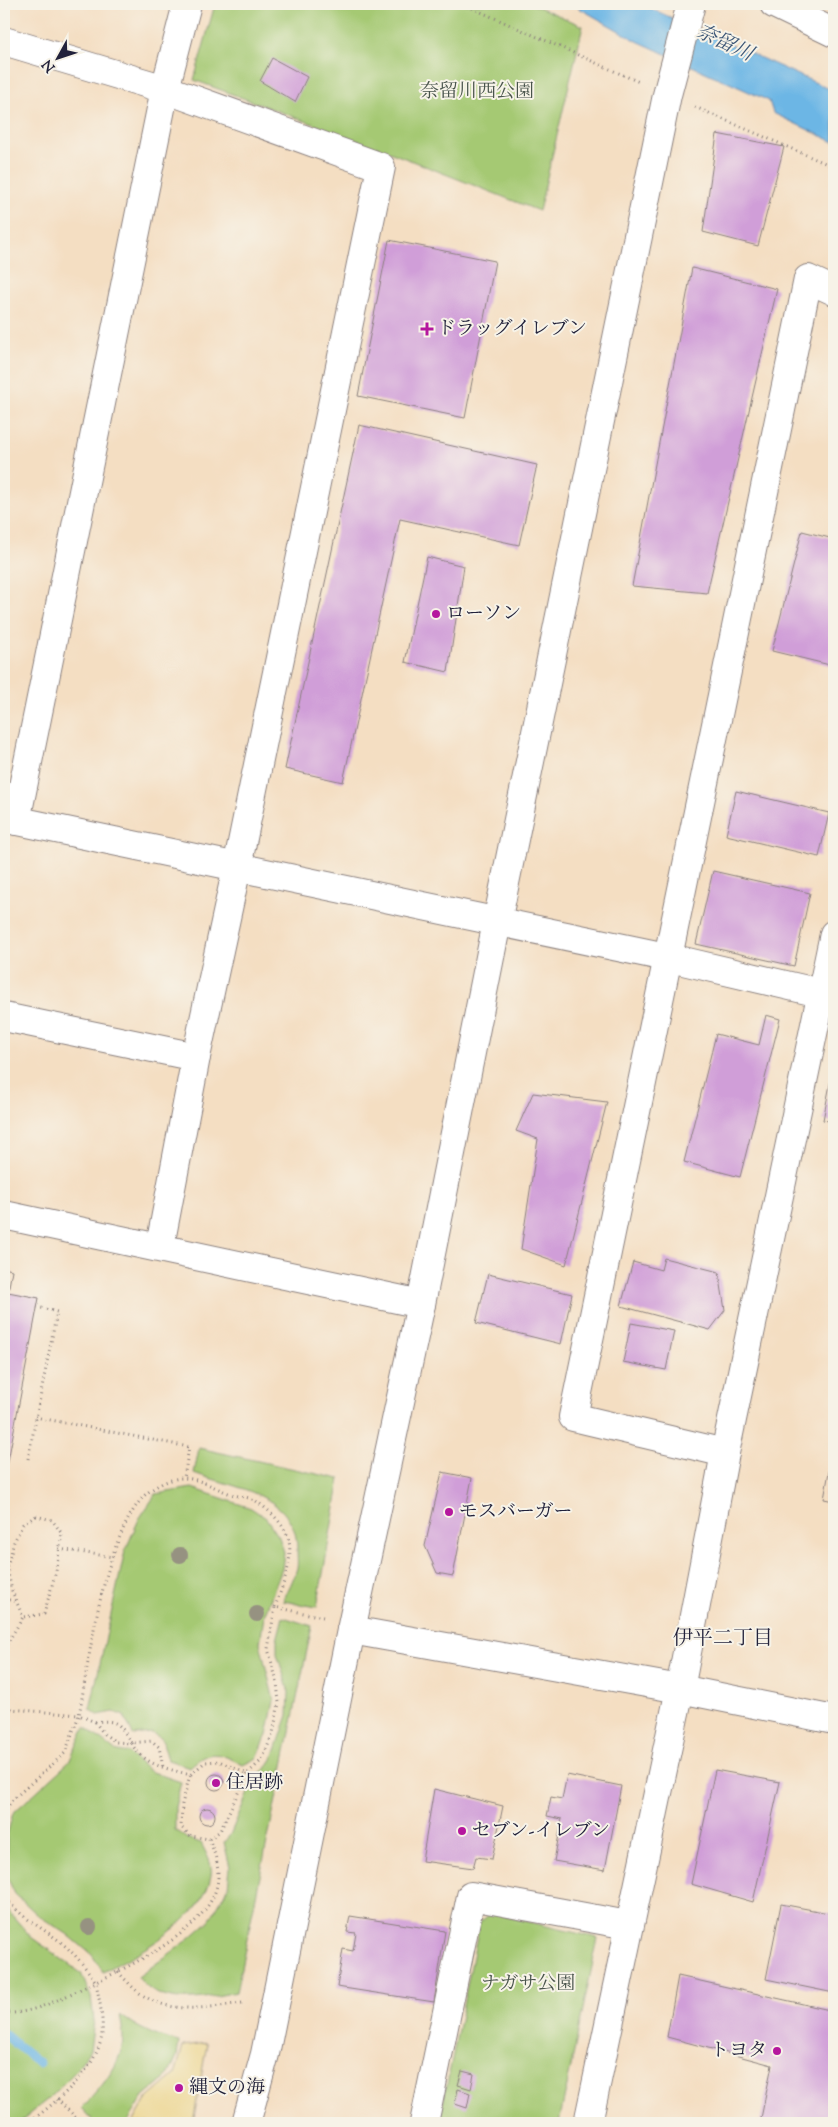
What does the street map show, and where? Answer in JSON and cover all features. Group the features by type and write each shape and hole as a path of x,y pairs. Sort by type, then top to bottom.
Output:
{"street":[{"path":"187,4 165,89 10,820 666,957 820,993"},
{"path":"774,4 834,33"},
{"path":"246,2123 265,2054 351,1630 422,1304 497,922 672,76 690,8"},
{"path":"4,41 165,89 381,167 196,1057 160,1246"},
{"path":"725,1452 573,1417 666,957 808,280 834,291"},
{"path":"588,2123 628,1925 680,1689 725,1452 820,993 834,934"},
{"path":"4,1017 196,1057"},
{"path":"4,1214 160,1246 422,1304"},
{"path":"351,1630 680,1689 834,1720"},
{"path":"424,2123 471,1896 628,1925"}],"path":[{"path":"28,1459 57,1312 37,1307"},
{"path":"35,1417 190,1447 184,1478"},
{"path":"4,1815 5,1809 28,1784 48,1770 65,1753 78,1715 104,1585 119,1538 143,1497 156,1485 184,1478 209,1484 234,1495 254,1500 279,1522 289,1540 288,1568 275,1607 268,1649 277,1682 279,1703 273,1734 262,1760 247,1774 220,1831 209,1839 191,1836 181,1827 182,1804 190,1775 205,1762 219,1761 247,1774"},
{"path":"36,1516 52,1520 62,1534 44,1614 23,1617 16,1601 7,1568 14,1542 23,1524 36,1516"},
{"path":"60,1549 113,1557"},
{"path":"4,1599 16,1601"},
{"path":"275,1607 324,1618"},
{"path":"4,1649 23,1617"},
{"path":"4,1701 11,1709 78,1715 95,1722 110,1720 120,1725 137,1754 151,1764 190,1775"},
{"path":"95,1722 104,1734 116,1742 152,1741 159,1747 162,1767"},
{"path":"4,2013 15,2014 49,2003 138,1963 183,1931 210,1904 218,1877 216,1854 209,1839"},
{"path":"4,1894 9,1903 25,1917 62,1943 83,1963 96,1982 101,2011 101,2038 94,2058 58,2099 29,2123"},
{"path":"118,1972 143,1996 168,2007 196,2009 243,2003"},
{"path":"58,2099 81,2123"}],"green space":[{"name":"奈留川西公園","path":"215,4 532,4 583,26 539,211 397,155 194,80"},
{"path":"199,1448 340,1479 317,1607 283,1601 297,1568 297,1549 294,1531 287,1516 275,1505 260,1496 194,1473"},
{"path":"192,1488 251,1508 266,1518 279,1537 284,1552 282,1569 264,1616 260,1643 274,1701 267,1735 257,1758 243,1765 215,1754 203,1757 190,1767 168,1760 162,1739 152,1733 133,1735 124,1716 114,1712 98,1715 90,1709 125,1551 139,1519 156,1494"},
{"path":"283,1617 312,1626 236,1992 196,1999 170,1998 158,1994 147,1987 138,1977 184,1943 209,1921 228,1888 230,1867 224,1842 230,1835 254,1779 269,1765 288,1715 289,1692 277,1654 277,1640"},
{"path":"85,1727 114,1750 128,1753 149,1771 181,1782 175,1807 175,1830 186,1838 201,1843 211,1867 211,1875 206,1891 197,1906 183,1920 151,1945 103,1972 92,1955 67,1934 39,1916 15,1894 6,1875 7,1835 13,1813 69,1762"},
{"path":"4,1906 31,1937 81,1973 91,1997 94,2021 90,2050 74,2073 48,2099 18,2123 4,2123"},
{"name":"ナガサ公園","path":"491,1913 598,1938 559,2123 439,2123 480,1922"},
{"path":"120,2015 148,2032 179,2042 177,2056 168,2076 144,2096 127,2123 96,2123 82,2108 108,2076 119,2058 123,2038"}],"sand":[{"name":"縄文の海","path":"207,2043 193,2123 133,2123 146,2100 175,2075 183,2046"}],"water":[{"name":"奈留川","path":"572,4 641,4 834,91 834,142 773,113 769,101 637,41"}],"building":[{"path":"272,58 307,77 295,102 260,81"},
{"path":"717,134 784,147 758,246 703,232"},
{"name":"ドラッグイレブン","path":"389,240 495,261 465,418 358,396"},
{"path":"692,268 777,289 707,593 632,586"},
{"path":"359,425 537,465 519,545 400,519 343,782 285,769"},
{"path":"802,531 834,539 834,666 772,651"},
{"name":"ローソン","path":"427,557 464,566 448,672 405,662"},
{"path":"736,791 829,813 819,857 726,835"},
{"path":"713,871 810,893 794,966 696,944"},
{"path":"766,1015 780,1019 740,1177 684,1162 716,1034 759,1045"},
{"path":"834,1069 834,1122 823,1120"},
{"path":"533,1093 607,1102 566,1265 521,1249 538,1139 516,1131"},
{"path":"664,1258 719,1272 725,1310 710,1330 621,1306 633,1262 661,1270"},
{"path":"4,1268 12,1270 8,1292 39,1298 5,1477"},
{"path":"488,1274 572,1294 561,1344 476,1323"},
{"path":"631,1323 674,1331 666,1370 623,1362"},
{"path":"834,1450 834,1501 824,1499"},
{"name":"モスバーガー","path":"442,1472 472,1478 453,1576 437,1573 425,1546"},
{"path":"715,1770 780,1782 753,1902 691,1884"},
{"name":"住居跡","path":"216,1774 222,1776 224,1782 222,1788 216,1790 210,1788 208,1782 210,1776"},
{"path":"567,1775 621,1786 605,1870 554,1861 562,1819 547,1816 551,1797 562,1799"},
{"name":"セブン-イレブン","path":"434,1789 503,1806 492,1859 476,1857 473,1868 422,1861"},
{"name":"住居跡","path":"207,1808 213,1810 215,1816 213,1822 207,1824 201,1822 199,1816 201,1810"},
{"path":"781,1904 834,1914 834,1993 766,1979"},
{"path":"350,1916 445,1931 434,2002 337,1987 343,1949 353,1951 356,1933 347,1932"},
{"name":"トヨタ","path":"678,1976 834,2011 834,2113 832,2123 760,2123 772,2065 667,2037"},
{"path":"462,2071 474,2074 471,2089 458,2085"},
{"path":"458,2089 470,2093 467,2108 455,2104"}],"waterway":[{"path":"4,2034 39,2063"}],"place":[{"name":"ドラッグイレブン","path":"427,329"},
{"name":"ローソン","path":"436,614"},
{"name":"モスバーガー","path":"449,1512"},
{"name":"住居跡","path":"216,1783"},
{"name":"セブン-イレブン","path":"462,1831"},
{"name":"トヨタ","path":"777,2051"},
{"name":"縄文の海","path":"179,2088"}],"district":[{"name":"伊平二丁目","path":"723,1639"}]}
